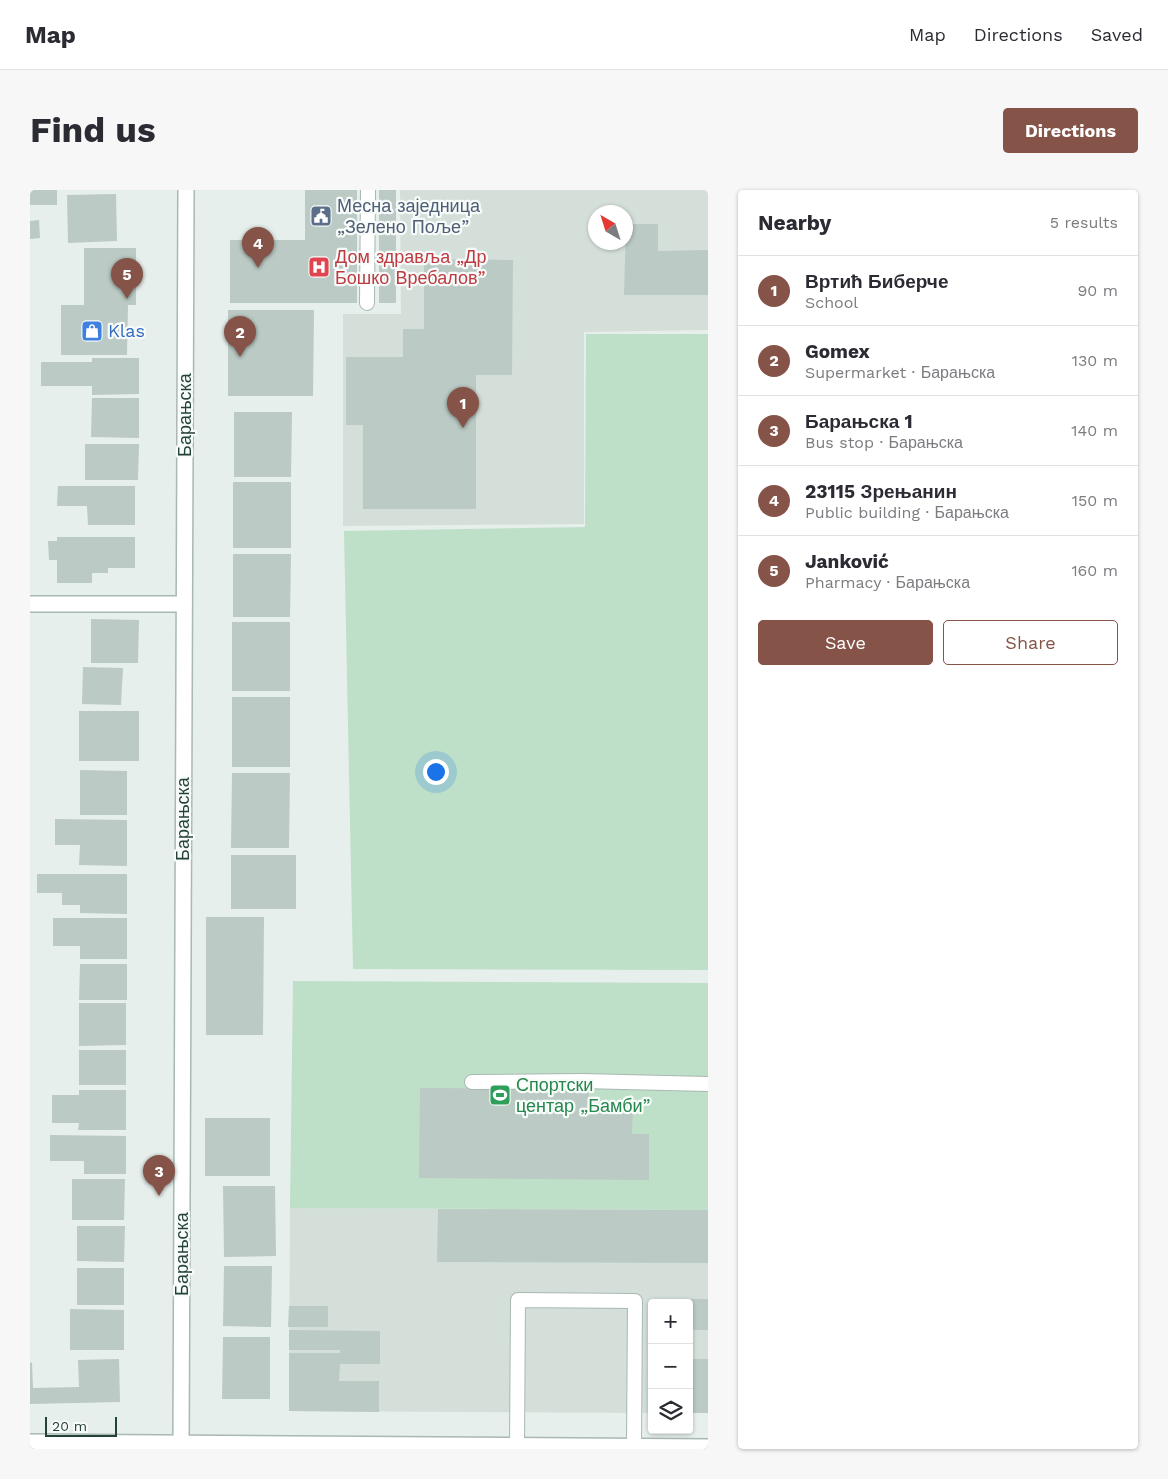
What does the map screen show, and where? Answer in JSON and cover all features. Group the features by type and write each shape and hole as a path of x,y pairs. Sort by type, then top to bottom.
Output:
{"street":[{"name":"Барањска","path":"181,1446 186,190"},
{"path":"30,604 184,604"},
{"path":"30,1442 181,1446 708,1447"}],"lane":[{"path":"367,303 368,190"},
{"path":"472,1082 582,1081 708,1084"},
{"path":"507,1447 518,1300 635,1301 634,1446"}],"shaded area":[{"path":"400,190 708,190 708,330 584,332 584,524 343,526 343,314 401,314"},
{"path":"290,1208 708,1210 708,1413 693,1413 693,1299 648,1299 648,1413 289,1411"}],"green space":[{"path":"586,334 708,334 708,970 353,969 344,531 585,527"},
{"name":"Спортски центар „Бамби”","path":"293,981 708,983 708,1210 290,1208"}],"building":[{"path":"30,190 57,190 57,205 30,205"},
{"path":"305,190 357,190 357,303 230,303 230,240 305,240"},
{"path":"379,190 396,190 396,303 379,303"},
{"path":"116,194 117,241 68,243 67,195"},
{"path":"39,220 40,238 30,239 30,221"},
{"path":"633,224 658,224 658,251 708,250 708,295 624,295 625,250 633,250"},
{"path":"84,248 136,248 136,305 128,305 127,355 61,355 61,305 84,305"},
{"path":"424,259 513,260 512,375 476,375 476,509 363,509 363,425 346,425 346,357 403,357 403,329 424,329"},
{"path":"228,310 314,310 313,396 228,396"},
{"path":"92,358 139,358 139,394 92,395 92,386 41,386 41,362 92,362"},
{"path":"92,398 139,398 139,438 91,437"},
{"path":"234,412 292,412 291,477 234,477"},
{"path":"85,444 139,444 138,480 85,480"},
{"path":"233,482 291,482 291,548 233,548"},
{"path":"58,486 135,486 135,525 88,525 87,506 57,506"},
{"path":"57,537 135,537 135,568 108,568 108,573 92,573 92,583 57,583 57,560 49,560 48,541 57,541"},
{"path":"233,554 291,554 290,617 233,617"},
{"path":"91,619 139,620 138,663 91,663"},
{"path":"232,622 290,622 290,691 232,691"},
{"path":"83,667 123,668 121,705 82,704"},
{"path":"232,697 290,697 290,767 232,767"},
{"path":"79,711 139,711 139,761 79,761"},
{"path":"80,770 127,771 127,815 80,815"},
{"path":"232,773 290,773 289,848 231,848"},
{"path":"55,819 127,820 127,866 79,865 80,845 55,845"},
{"path":"231,855 296,855 296,909 231,909"},
{"path":"37,874 127,874 127,914 80,913 80,905 62,905 62,893 37,893"},
{"path":"206,917 264,917 263,1035 206,1035"},
{"path":"53,918 127,918 127,959 80,959 80,946 53,946"},
{"path":"80,964 127,964 127,1000 79,1000"},
{"path":"79,1003 126,1003 126,1045 79,1046"},
{"path":"79,1050 126,1050 126,1085 79,1085"},
{"path":"420,1088 589,1089 588,1109 633,1109 632,1134 649,1134 649,1180 419,1178"},
{"path":"79,1090 126,1090 126,1130 78,1130 79,1123 52,1123 52,1095 79,1095"},
{"path":"205,1118 270,1118 270,1176 205,1176"},
{"path":"50,1135 126,1136 126,1174 84,1174 84,1161 50,1161"},
{"path":"72,1179 125,1179 124,1220 72,1220"},
{"path":"223,1186 275,1186 276,1256 224,1257"},
{"path":"438,1209 708,1210 708,1263 437,1262"},
{"path":"77,1226 125,1226 124,1262 77,1261"},
{"path":"224,1266 272,1266 271,1327 223,1326"},
{"path":"77,1268 124,1268 124,1305 77,1305"},
{"path":"693,1299 708,1299 708,1330 693,1330"},
{"path":"289,1306 328,1306 328,1327 288,1327"},
{"path":"70,1309 124,1310 124,1350 70,1350"},
{"path":"289,1330 380,1331 380,1364 340,1364 339,1381 379,1381 379,1412 289,1411 289,1353 340,1353 340,1350 289,1350"},
{"path":"223,1337 270,1337 270,1399 222,1399"},
{"path":"119,1359 120,1402 30,1404 30,1363 32,1362 33,1388 79,1387 78,1360"},
{"path":"693,1359 708,1359 708,1413 693,1413"}],"place":[{"name":"Месна заједница „Зелено Поље”","path":"321,216"},
{"name":"Дом здравља „Др Бошко Вребалов”","path":"319,267"},
{"name":"23115 Зрењанин","path":"258,268"},
{"name":"Janković","path":"127,299"},
{"name":"Klas","path":"92,331"},
{"name":"Gomex","path":"240,357"},
{"name":"Вртић Биберче","path":"463,428"},
{"name":"Спортски центар „Бамби”","path":"500,1095"},
{"name":"Барањска 1","path":"159,1196"}]}
